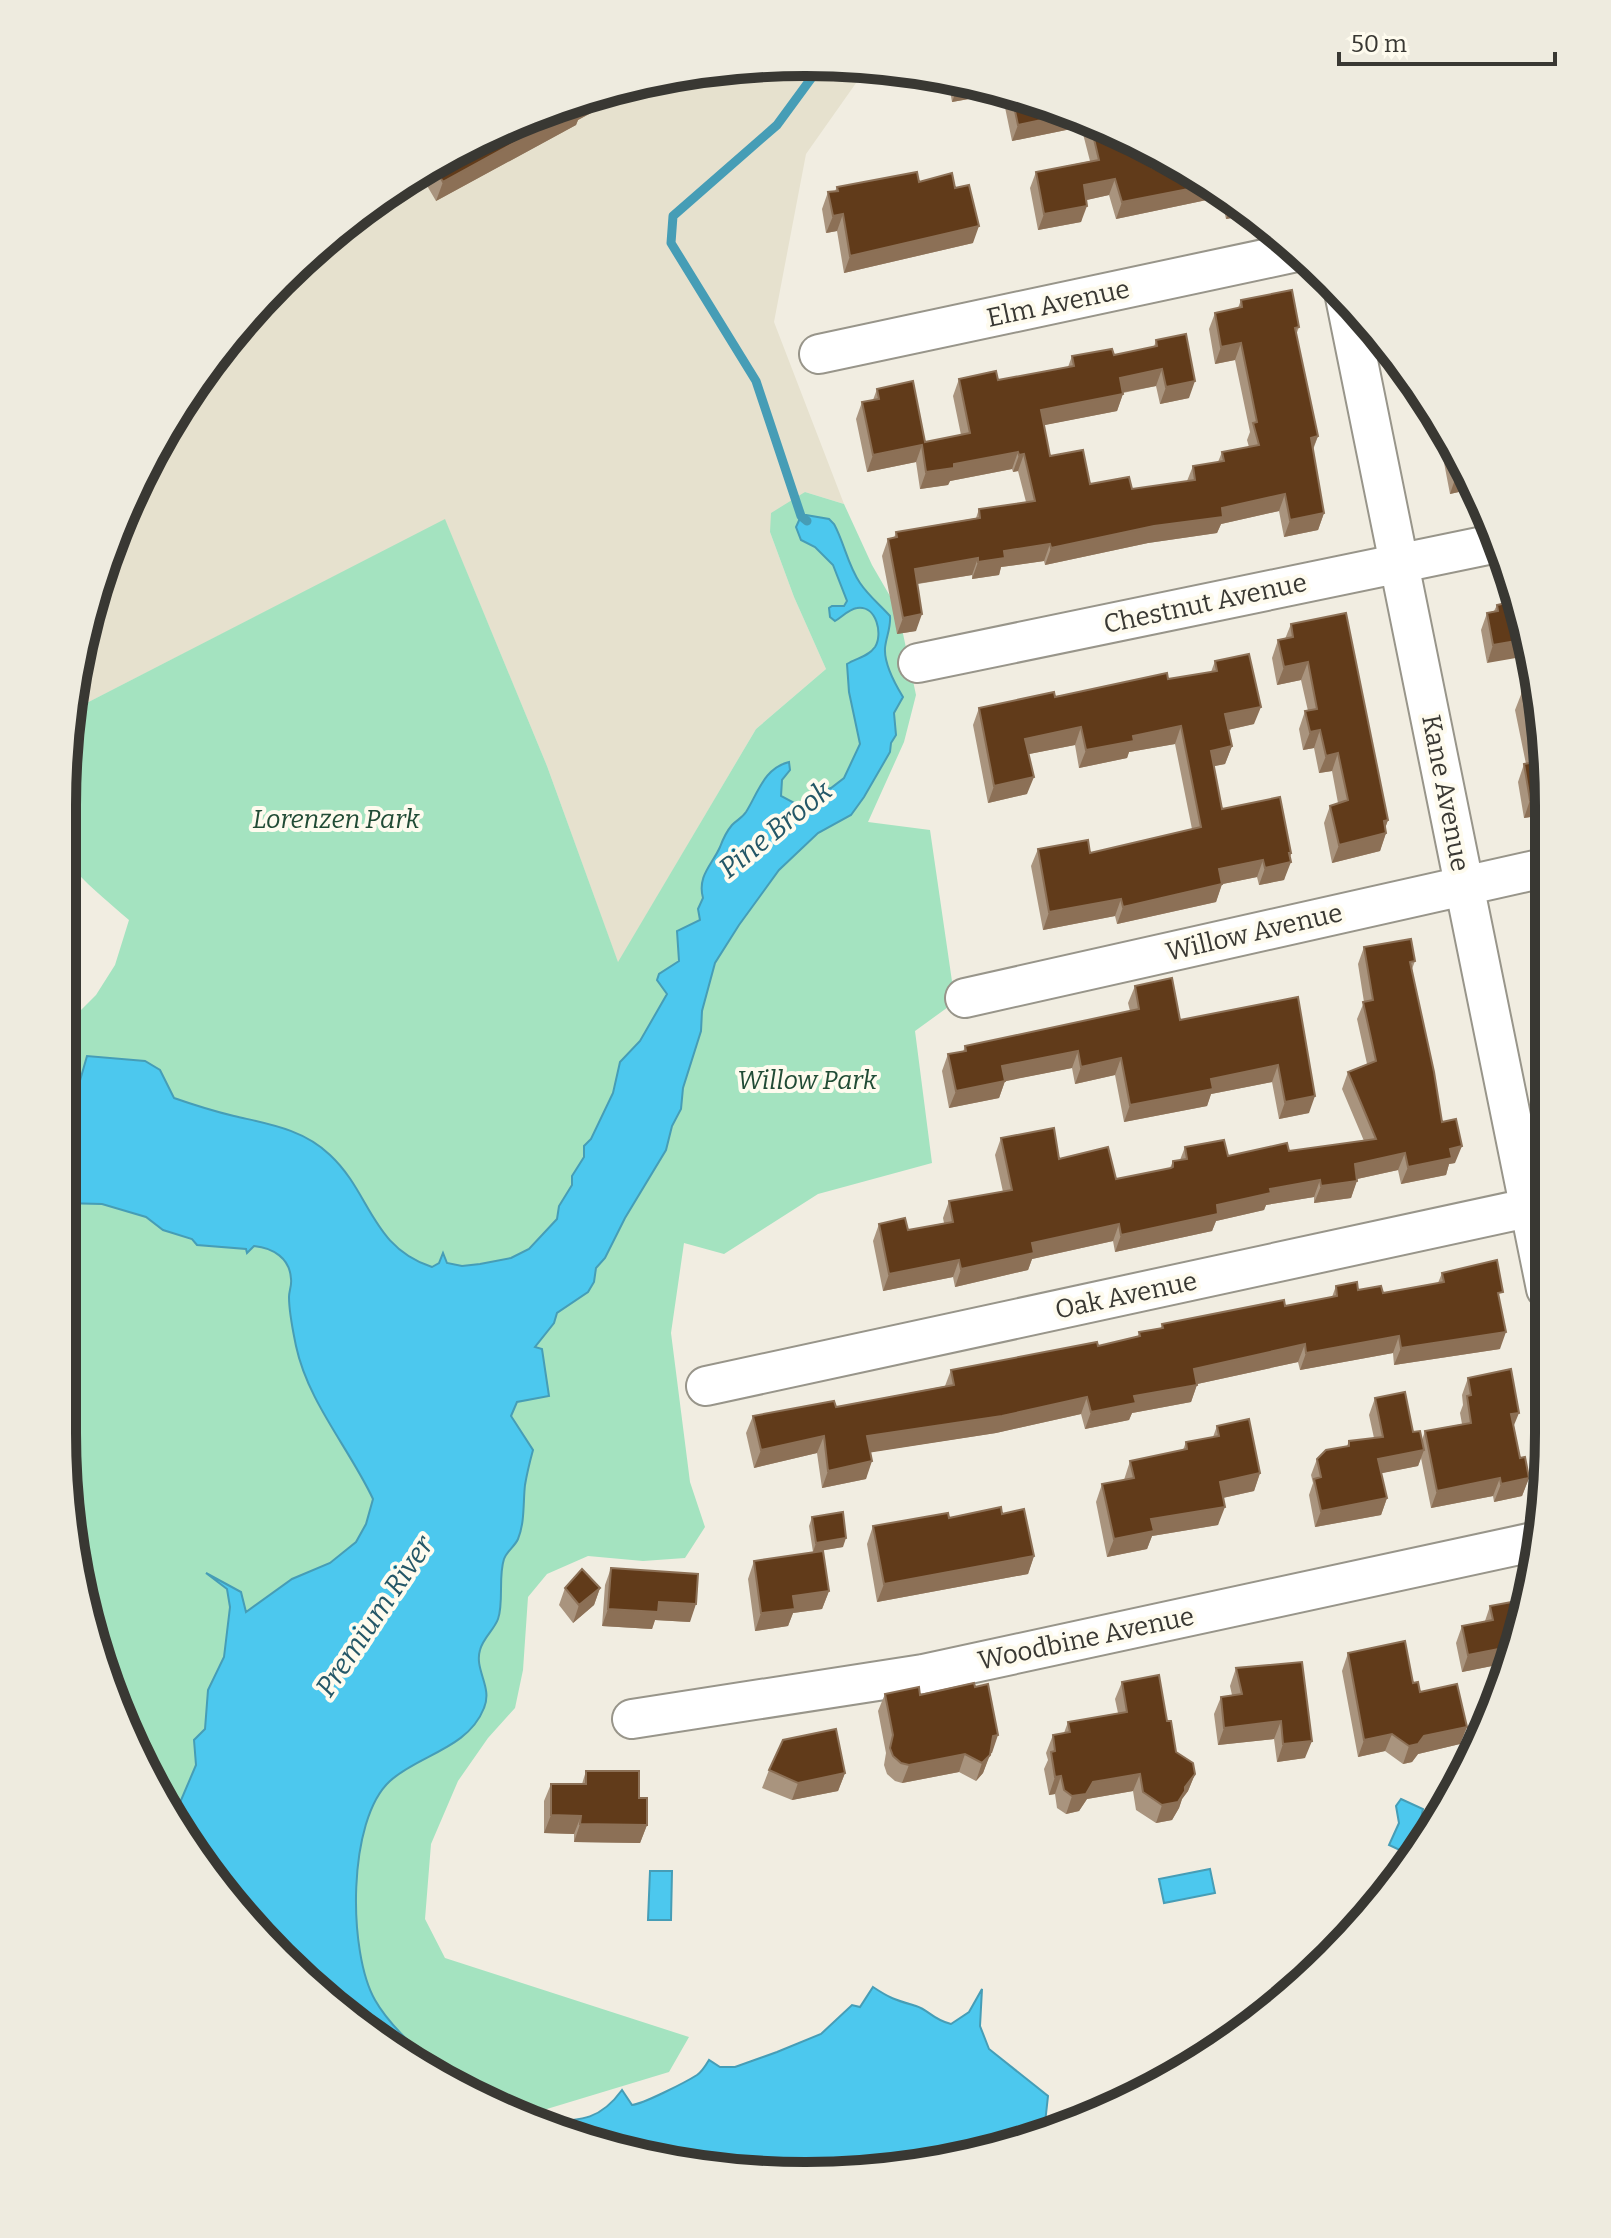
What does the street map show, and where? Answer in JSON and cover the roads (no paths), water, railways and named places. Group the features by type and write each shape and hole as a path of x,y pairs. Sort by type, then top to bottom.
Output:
{"street":[{"name":"Elm Avenue","path":"819,354 1283,255"},
{"name":"Kane Avenue","path":"1350,321 1465,885 1535,1196"},
{"name":"Chestnut Avenue","path":"918,663 1486,545"},
{"name":"Willow Avenue","path":"965,998 1535,870"},
{"name":"Oak Avenue","path":"706,1386 1535,1205"},
{"name":"Woodbine Avenue","path":"632,1719 923,1674 1526,1544"}],"water":[{"name":"Premium River","path":"801,516 829,519 834,524 856,576 890,616 886,661 903,697 894,713 896,735 890,752 851,815 818,833 779,870 715,963 702,1011 701,1031 683,1088 681,1109 672,1126 666,1150 605,1258 596,1268 594,1282 588,1292 557,1313 554,1323 535,1347 542,1349 549,1396 517,1402 511,1416 533,1450 525,1485 520,1532 502,1566 498,1619 480,1650 479,1665 486,1693 484,1708 477,1722 455,1742 390,1781 376,1800 359,1855 357,1920 366,1979 387,2017 419,2051 361,2011 290,1948 227,1877 179,1805 196,1765 194,1740 205,1729 208,1690 224,1657 230,1607 227,1589 206,1573 241,1592 246,1612 292,1579 330,1563 356,1542 366,1524 373,1499 319,1406 302,1367 290,1316 290,1272 284,1260 261,1247 254,1246 247,1253 246,1249 197,1245 192,1239 163,1230 146,1217 102,1204 76,1203 77,1091 87,1056 145,1061 160,1070 174,1098 285,1129 320,1146 344,1170 384,1233 412,1258 432,1267 439,1263 443,1253 447,1263 462,1266 511,1258 529,1249 557,1219 559,1206 572,1185 572,1176 584,1157 584,1146 591,1139 613,1093 620,1062 640,1041 667,994 657,980 659,974 679,961 677,931 700,920 698,909 703,898 702,883 728,830 744,814 768,775 780,765 789,762 790,770 782,780 781,796 796,804 813,804 815,794 831,788 844,778 860,744 849,692 847,664 875,647 878,629 874,616 864,608 851,610 835,621 830,617 829,608 844,606 847,601 833,565 815,547 801,540 796,527"},
{"path":"1401,1799 1423,1809 1419,1826 1402,1851 1389,1845 1399,1823 1396,1806"},
{"path":"1210,1869 1215,1893 1164,1903 1159,1879"},
{"path":"650,1871 672,1871 671,1920 648,1920"},
{"path":"873,1987 951,2024 969,2012 982,1989 980,2026 989,2049 1048,2096 1045,2121 948,2148 901,2156 806,2162 710,2156 663,2148 564,2120 598,2113 622,2090 632,2105 638,2104 697,2075 709,2060 720,2067 735,2067 777,2052 821,2034 852,2005 860,2007"}],"waterway":[{"name":"Pine Brook","path":"807,521 801,516 756,381 671,243 673,216 777,125 813,76"}],"park label":[{"name":"Lorenzen Park","path":"336,819"},
{"name":"Willow Park","path":"807,1080"}]}
